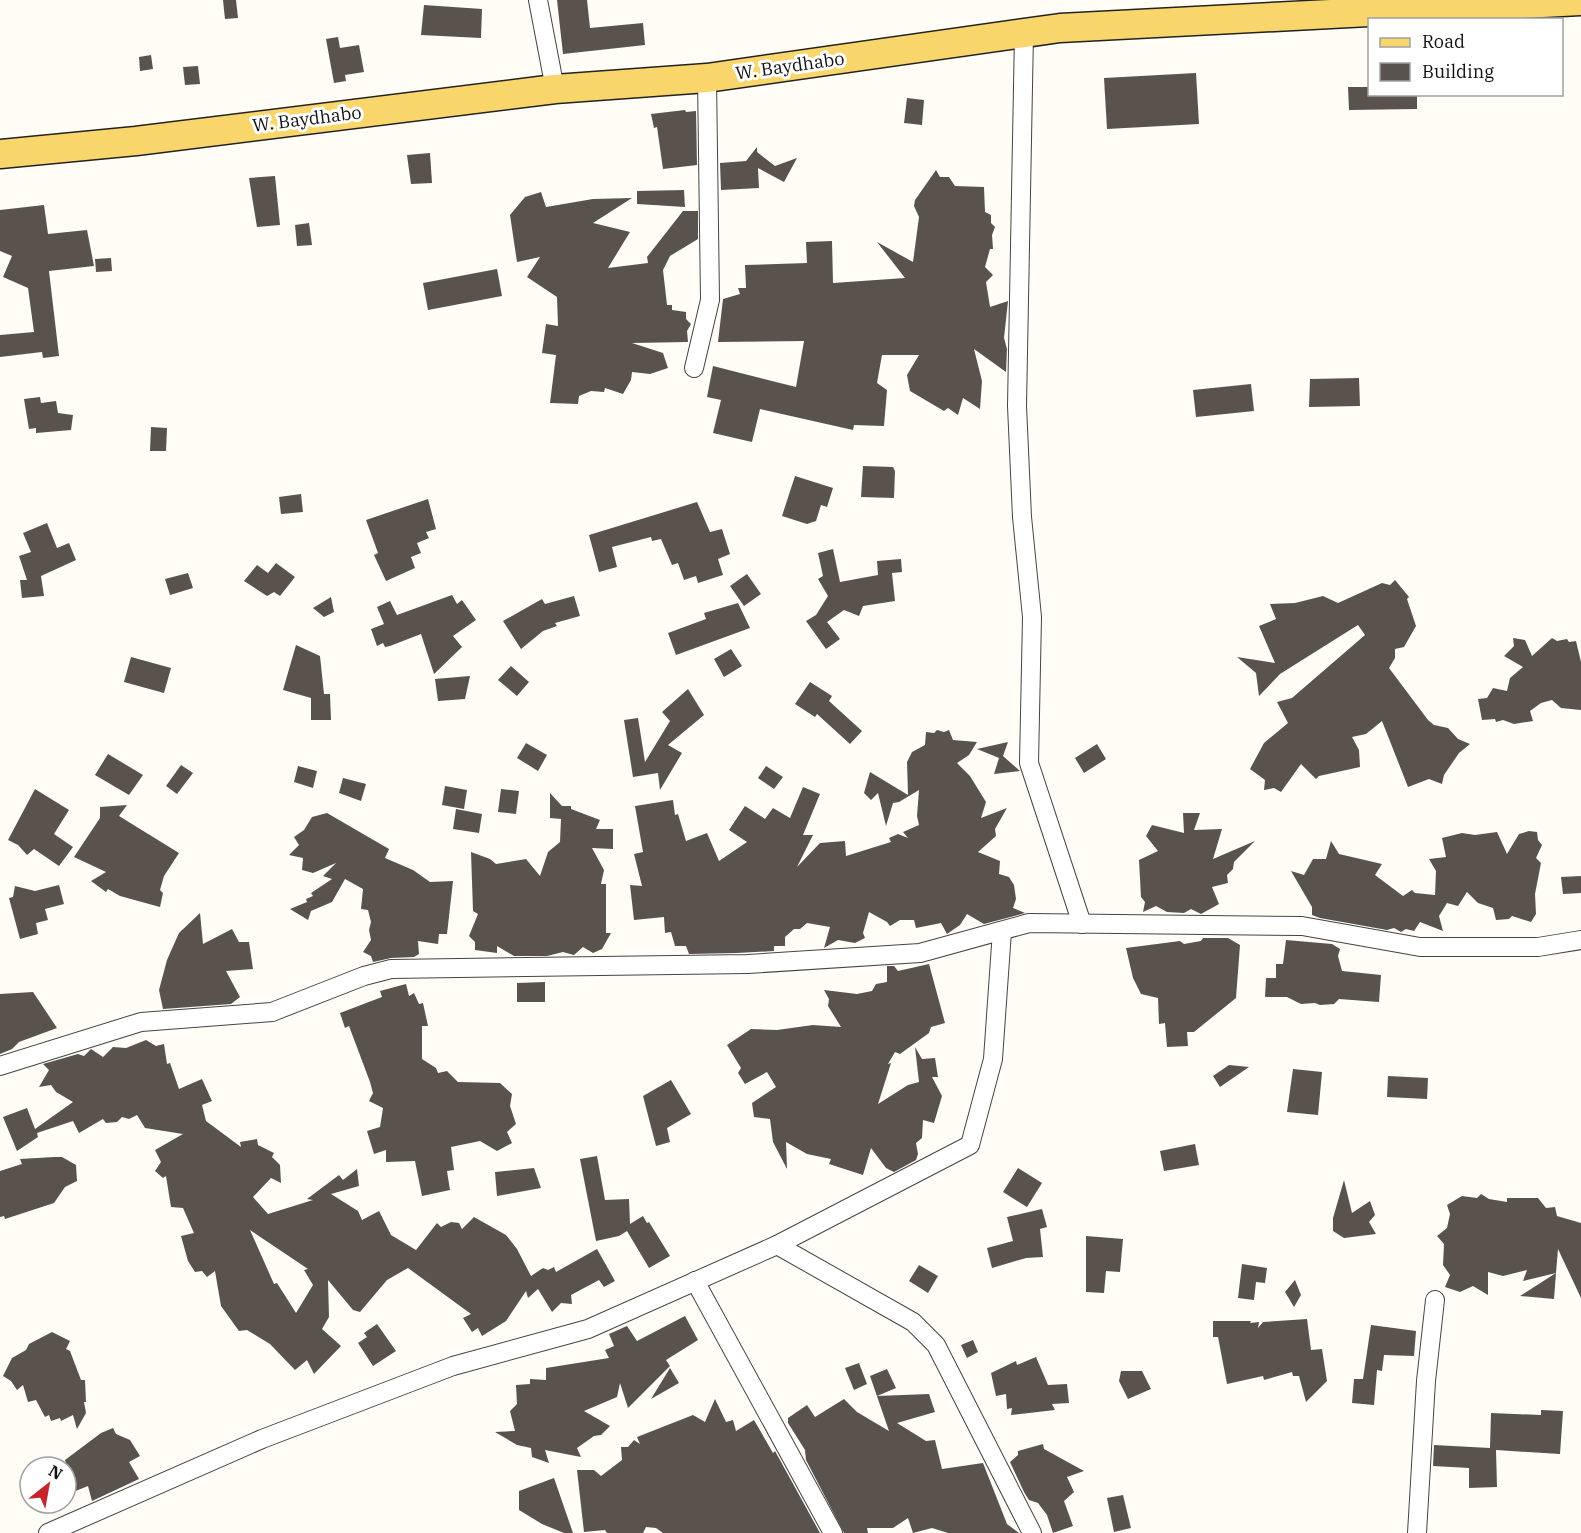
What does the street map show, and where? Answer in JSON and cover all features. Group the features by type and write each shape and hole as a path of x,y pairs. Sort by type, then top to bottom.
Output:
{"main road":[{"name":"W. Baydhabo","path":"0,154 136,141 555,89 707,78 1060,28 1526,1 1581,1"}],"street":[{"path":"538,0 555,89"},
{"path":"1024,33 1017,406 1022,517 1032,617 1029,763 1082,924"},
{"path":"694,368 710,300 707,78"},
{"path":"0,1066 141,1022 272,1012 364,976 391,969 748,964 920,953 1029,923 1302,926 1420,947 1538,947 1581,940"},
{"path":"48,1533 262,1439 453,1366 588,1329 777,1245 970,1145 993,1059 1002,931"},
{"path":"777,1245 913,1322 936,1345 1032,1533"},
{"path":"695,1281 833,1533"},
{"path":"1417,1533 1426,1381 1435,1300"}],"building":[{"path":"223,0 236,0 238,18 225,19"},
{"path":"557,0 587,0 590,28 643,23 645,45 563,54"},
{"path":"424,5 482,9 481,38 421,35"},
{"path":"338,37 340,48 359,45 364,72 345,75 346,81 334,83 326,39"},
{"path":"151,55 153,69 140,71 139,57"},
{"path":"198,66 200,84 185,85 183,67"},
{"path":"1196,73 1199,124 1107,129 1104,78"},
{"path":"1348,87 1368,87 1368,96 1417,96 1417,109 1349,110"},
{"path":"907,98 924,100 922,125 904,123"},
{"path":"685,110 686,112 696,111 697,165 663,169 657,127 654,128 651,114"},
{"path":"757,147 757,152 775,166 797,158 784,182 758,168 759,188 721,190 720,163 746,161"},
{"path":"430,153 432,183 411,184 407,155"},
{"path":"936,170 940,177 949,177 955,186 984,187 985,212 991,215 991,223 995,227 992,235 993,249 990,249 985,267 993,275 986,282 990,307 1008,301 1004,338 1007,349 1006,372 974,349 982,381 980,409 963,398 958,415 948,408 944,411 910,391 907,375 919,355 882,355 877,383 887,390 884,426 854,425 853,430 760,409 752,442 713,433 721,400 707,397 713,366 796,387 804,341 718,342 723,299 740,294 738,288 746,288 745,265 807,263 806,242 832,241 833,283 905,278 877,242 913,262 919,217 914,206 915,200"},
{"path":"275,176 280,225 257,227 249,178"},
{"path":"684,190 685,207 637,204 637,191"},
{"path":"541,192 546,207 593,199 632,198 593,223 630,232 608,268 648,263 647,257 683,211 698,211 698,239 670,256 663,270 667,305 672,305 672,310 686,312 686,319 691,324 687,331 688,342 632,343 663,353 668,368 650,374 632,372 631,380 623,394 605,388 604,392 591,391 579,396 578,404 550,403 556,355 542,353 546,324 558,326 557,297 527,277 540,257 517,262 510,215 525,197"},
{"path":"44,205 48,234 87,230 94,266 49,271 59,356 43,358 42,352 0,357 0,335 34,332 28,288 3,277 12,256 0,251 0,210"},
{"path":"309,223 312,245 297,246 295,225"},
{"path":"111,258 112,271 96,272 95,259"},
{"path":"497,269 502,296 428,310 423,283"},
{"path":"1359,378 1360,406 1309,407 1310,379"},
{"path":"1251,384 1254,411 1196,417 1193,390"},
{"path":"40,397 41,403 56,401 58,413 73,415 71,430 36,433 36,428 29,429 24,399"},
{"path":"151,427 167,428 166,451 150,451"},
{"path":"863,466 893,467 895,471 894,498 861,497"},
{"path":"795,476 833,488 827,507 821,505 816,521 807,524 782,516"},
{"path":"301,494 303,512 281,514 279,497"},
{"path":"428,499 436,529 426,532 429,538 417,543 421,553 411,557 415,568 386,581 374,555 378,553 366,520"},
{"path":"697,502 710,532 722,529 730,554 718,559 723,575 698,583 696,576 684,580 678,563 672,565 661,539 652,541 651,537 612,547 617,567 599,572 589,535"},
{"path":"47,523 57,548 69,543 76,560 41,576 44,596 22,598 20,580 27,580 19,556 31,552 23,533"},
{"path":"833,549 840,582 878,575 877,561 901,559 902,572 892,573 895,601 863,606 859,616 844,610 827,622 840,639 826,649 806,621 816,615 828,596 818,579 823,576 818,553"},
{"path":"276,563 295,577 280,596 274,592 267,596 244,581 257,565 268,573"},
{"path":"188,573 193,588 170,595 165,579"},
{"path":"747,574 761,594 744,606 730,586"},
{"path":"1395,580 1409,597 1407,599 1416,626 1404,647 1395,649 1395,658 1389,668 1428,720 1434,725 1448,728 1458,739 1470,744 1459,753 1444,775 1442,784 1429,779 1408,787 1382,721 1366,734 1352,737 1359,750 1360,767 1319,776 1316,779 1301,764 1281,792 1274,788 1264,790 1265,780 1250,769 1264,743 1288,723 1277,702 1292,698 1365,635 1358,625 1280,674 1259,696 1256,673 1237,657 1275,663 1259,626 1276,619 1270,604 1295,603 1323,596 1338,603 1382,583 1390,585"},
{"path":"452,595 457,604 462,600 476,620 453,636 462,647 434,674 421,634 390,646 385,647 383,643 377,646 371,629 384,624 377,607 390,601 397,615"},
{"path":"574,596 580,616 555,623 557,626 543,631 521,649 503,621 542,599 545,604"},
{"path":"331,597 334,612 324,617 313,608"},
{"path":"738,603 750,628 676,655 668,633 706,619 704,613"},
{"path":"1513,638 1525,640 1532,656 1552,638 1557,641 1567,639 1569,642 1576,641 1581,662 1581,710 1561,708 1552,700 1541,703 1530,711 1533,721 1514,724 1503,720 1496,722 1495,719 1482,720 1478,699 1487,698 1493,688 1507,691 1510,678 1523,667 1504,656 1514,646"},
{"path":"296,645 320,656 324,694 330,694 331,720 311,720 311,698 283,690"},
{"path":"731,649 742,666 724,677 714,659"},
{"path":"131,657 171,668 164,693 124,682"},
{"path":"511,666 529,682 517,696 498,680"},
{"path":"470,676 465,699 438,701 435,679"},
{"path":"810,682 832,696 829,701 862,731 850,744 817,714 815,717 795,704"},
{"path":"688,689 704,715 668,745 682,753 660,790 658,773 633,777 624,720 638,718 645,762 670,721 662,712"},
{"path":"937,730 944,732 949,730 953,740 977,742 969,755 957,763 970,776 986,802 981,818 1007,808 995,829 996,836 978,852 1000,861 999,874 1009,877 1014,885 1016,899 1013,908 1025,913 984,924 967,914 960,925 947,934 941,923 916,928 914,920 900,920 890,926 869,912 863,933 865,938 855,943 838,940 824,948 830,927 807,923 800,929 794,929 785,937 785,946 774,946 774,951 689,954 686,946 675,946 671,932 665,933 664,917 634,920 630,885 642,886 634,854 643,852 635,806 673,800 675,815 678,814 686,841 707,833 719,861 747,842 729,830 745,806 765,819 773,808 790,818 803,787 820,794 803,835 813,835 797,867 820,843 845,841 846,856 891,842 889,838 898,834 908,838 903,832 919,825 917,816 919,790 893,803 886,826 878,793 871,800 864,793 870,772 908,795 907,762 912,752 925,745 926,732 934,733"},
{"path":"1008,742 1003,756 1020,771 994,774 999,758 977,749"},
{"path":"526,743 547,755 538,771 517,758"},
{"path":"1097,744 1106,759 1084,773 1075,758"},
{"path":"108,754 143,775 129,795 95,775"},
{"path":"181,765 193,773 177,794 166,786"},
{"path":"298,766 317,771 313,788 294,782"},
{"path":"766,766 783,777 774,789 758,778"},
{"path":"343,778 366,784 361,801 339,793"},
{"path":"445,786 467,790 464,809 442,805"},
{"path":"35,789 69,810 54,834 73,847 59,866 34,849 27,855 18,845 8,840"},
{"path":"501,789 519,791 516,814 498,812"},
{"path":"550,793 562,806 571,806 571,809 600,820 596,829 613,829 613,849 592,848 604,870 601,884 606,884 606,933 611,933 602,949 593,953 583,947 574,955 563,952 547,956 514,956 497,946 497,953 475,950 475,942 469,936 478,914 473,911 471,852 490,859 496,864 526,859 540,876 548,852 560,842 561,819 550,818"},
{"path":"127,805 119,816 179,853 164,876 160,890 163,893 160,907 120,896 108,889 106,892 91,881 106,872 74,857 100,818 100,807"},
{"path":"456,809 482,814 479,833 453,829"},
{"path":"327,813 389,849 385,858 413,870 430,882 453,881 447,934 439,934 438,944 418,941 419,954 414,957 373,962 371,956 363,952 371,940 369,930 371,922 368,910 361,909 363,889 345,879 332,902 311,911 308,920 290,909 307,902 306,899 313,896 311,893 332,879 323,876 336,863 313,873 302,870 303,858 289,855 299,845 294,837 304,830 312,817"},
{"path":"1183,813 1200,813 1194,830 1222,829 1213,859 1255,841 1234,862 1233,869 1227,875 1228,883 1212,887 1219,904 1201,914 1191,909 1184,913 1167,912 1156,906 1143,912 1145,902 1141,897 1139,860 1158,851 1146,836 1152,825 1184,833"},
{"path":"1529,831 1537,832 1538,840 1542,845 1536,858 1541,863 1535,894 1536,914 1531,922 1512,916 1509,919 1496,920 1493,908 1478,903 1467,892 1458,906 1447,903 1439,916 1443,931 1420,922 1414,931 1406,929 1401,932 1394,928 1387,930 1320,918 1312,915 1312,907 1291,871 1304,875 1313,859 1326,859 1331,841 1339,854 1382,864 1375,875 1403,896 1412,890 1415,893 1435,895 1436,871 1429,859 1446,857 1442,838 1462,833 1475,835 1497,832 1507,854 1519,834"},
{"path":"1581,876 1581,893 1563,894 1561,877"},
{"path":"59,885 64,904 45,909 48,920 36,923 38,934 20,939 9,898 13,897 15,886 35,891"},
{"path":"200,913 203,944 232,929 239,942 249,942 253,969 226,971 240,997 231,1004 163,1009 159,990 167,960 179,933"},
{"path":"1203,938 1228,938 1240,945 1236,998 1194,1032 1187,1032 1188,1046 1167,1047 1165,1023 1159,1024 1158,998 1141,994 1133,978 1126,948 1180,941 1184,944 1201,941"},
{"path":"1286,940 1332,944 1340,949 1338,956 1342,971 1381,975 1379,1002 1339,999 1334,1004 1320,1005 1301,1004 1287,997 1265,997 1266,978 1276,978 1276,964 1283,964"},
{"path":"929,964 945,1023 931,1027 929,1033 900,1054 895,1052 888,1064 891,1063 878,1104 908,1085 919,1082 915,1047 922,1059 935,1058 938,1077 932,1077 942,1096 934,1123 923,1120 922,1138 916,1143 918,1154 916,1160 894,1172 886,1168 871,1148 863,1175 829,1164 831,1159 807,1154 786,1142 787,1169 773,1142 770,1119 754,1117 752,1103 776,1087 767,1072 745,1084 738,1073 741,1068 727,1045 751,1029 777,1030 813,1025 841,1027 828,1006 829,999 824,990 857,994 872,991 876,984 887,982 887,966 894,966 898,971"},
{"path":"545,982 545,1002 517,1002 517,983"},
{"path":"406,984 409,996 414,993 419,1004 423,1003 428,1026 422,1026 422,1059 436,1068 438,1073 447,1071 458,1082 500,1083 512,1094 510,1106 516,1124 507,1132 512,1143 497,1151 480,1141 451,1147 454,1170 447,1171 450,1190 422,1196 415,1161 386,1162 386,1150 374,1154 367,1131 380,1127 383,1108 369,1101 373,1093 370,1082 349,1026 345,1028 340,1013 382,997 380,991"},
{"path":"33,992 57,1028 19,1042 12,1049 0,1054 0,994"},
{"path":"146,1040 156,1046 164,1044 167,1064 170,1063 179,1089 202,1079 212,1101 202,1105 206,1121 241,1147 240,1142 257,1139 258,1145 274,1153 272,1157 280,1165 281,1183 271,1178 253,1197 268,1214 313,1200 307,1199 339,1175 343,1180 357,1169 359,1186 331,1194 358,1211 362,1220 379,1211 391,1235 416,1250 437,1223 441,1227 451,1222 459,1223 462,1229 474,1217 506,1235 517,1249 531,1276 543,1268 548,1270 554,1267 556,1272 597,1249 615,1281 604,1287 599,1280 571,1295 572,1304 561,1303 552,1312 538,1289 528,1298 526,1291 506,1321 482,1336 478,1328 472,1332 463,1318 471,1314 408,1268 387,1280 360,1312 353,1310 328,1280 329,1317 322,1329 341,1346 314,1374 307,1360 295,1370 270,1344 247,1330 239,1331 221,1306 215,1271 207,1277 202,1271 195,1272 188,1261 181,1236 194,1233 183,1208 171,1207 166,1176 163,1178 155,1171 161,1162 155,1150 183,1134 145,1128 137,1115 129,1119 122,1117 117,1122 106,1123 103,1119 79,1133 73,1121 37,1133 38,1137 17,1151 3,1117 27,1108 35,1129 73,1102 56,1092 51,1085 39,1087 49,1070 43,1064 78,1054 84,1056 91,1049 103,1057 113,1047 126,1048","holes":["250,1230 308,1269 304,1270 313,1285 296,1313 277,1283 274,1284"]},
{"path":"1229,1065 1249,1067 1220,1087 1213,1076"},
{"path":"1293,1069 1322,1072 1318,1115 1287,1112"},
{"path":"1388,1076 1428,1078 1427,1099 1387,1097"},
{"path":"671,1080 691,1114 667,1128 670,1142 656,1146 643,1096"},
{"path":"1195,1144 1199,1165 1164,1171 1160,1151"},
{"path":"597,1156 605,1200 629,1199 630,1224 643,1216 670,1256 649,1268 627,1231 619,1236 596,1241 580,1159"},
{"path":"62,1157 76,1165 77,1181 65,1187 54,1203 5,1219 4,1216 0,1217 0,1171 22,1164 20,1159"},
{"path":"534,1168 541,1188 497,1196 495,1172"},
{"path":"1018,1168 1042,1183 1027,1207 1003,1192"},
{"path":"1344,1180 1352,1213 1370,1201 1375,1215 1369,1222 1376,1234 1344,1238 1333,1231 1333,1218"},
{"path":"1481,1194 1489,1199 1507,1202 1507,1198 1538,1198 1546,1208 1555,1207 1557,1216 1581,1223 1581,1298 1558,1249 1556,1273 1523,1281 1527,1270 1503,1276 1488,1272 1488,1295 1473,1286 1460,1292 1445,1287 1450,1275 1443,1265 1444,1244 1437,1236 1447,1228 1450,1214 1447,1205 1462,1196 1477,1198"},
{"path":"1042,1209 1047,1227 1040,1229 1043,1257 1026,1258 992,1268 987,1248 1013,1241 1007,1217"},
{"path":"1086,1236 1123,1239 1120,1272 1106,1271 1104,1293 1086,1292"},
{"path":"1242,1264 1267,1268 1265,1283 1256,1282 1254,1300 1238,1298"},
{"path":"919,1265 938,1276 928,1293 909,1281"},
{"path":"1556,1273 1554,1299 1520,1296"},
{"path":"1295,1280 1301,1295 1294,1307 1285,1292"},
{"path":"685,1316 698,1340 666,1360 670,1366 628,1408 620,1383 617,1397 584,1411 610,1426 601,1435 594,1436 577,1448 581,1457 545,1450 549,1463 532,1457 531,1448 517,1445 495,1432 515,1431 510,1411 517,1404 516,1385 530,1384 530,1379 546,1380 546,1368 609,1358 605,1350 614,1346 609,1334 627,1326 637,1341"},
{"path":"1307,1319 1311,1350 1322,1349 1327,1381 1306,1402 1299,1376 1293,1376 1292,1372 1264,1380 1263,1376 1227,1384 1218,1337 1213,1337 1213,1321 1259,1322 1258,1328 1263,1322"},
{"path":"377,1324 396,1351 373,1366 358,1343 367,1337 364,1333"},
{"path":"1371,1325 1416,1331 1414,1356 1384,1355 1382,1371 1377,1370 1374,1405 1352,1403 1354,1379 1363,1379"},
{"path":"52,1332 70,1341 66,1349 70,1351 81,1380 85,1380 86,1413 77,1429 73,1415 61,1421 60,1418 51,1421 49,1415 45,1417 36,1400 28,1402 23,1385 17,1390 11,1381 3,1376 12,1358 26,1350 29,1344"},
{"path":"973,1340 978,1352 967,1358 961,1345"},
{"path":"1036,1357 1048,1385 1067,1384 1069,1403 1052,1404 1055,1410 1011,1415 1012,1408 1007,1409 1006,1394 996,1396 991,1373 1016,1361 1017,1365"},
{"path":"859,1363 867,1384 854,1390 845,1368"},
{"path":"670,1368 679,1383 651,1399"},
{"path":"887,1369 896,1388 877,1396 929,1394 935,1412 897,1423 926,1441 935,1440 942,1469 983,1463 1007,1524 1019,1533 948,1533 932,1528 913,1533 908,1518 893,1528 867,1528 868,1533 844,1533 806,1460 805,1450 788,1423 788,1418 807,1405 815,1417 844,1399 857,1412 889,1431 870,1376"},
{"path":"1121,1371 1142,1371 1151,1389 1128,1399 1119,1381"},
{"path":"715,1399 726,1422 733,1420 736,1431 754,1420 773,1453 775,1451 820,1533 663,1533 656,1528 646,1527 643,1533 607,1533 605,1530 584,1532 577,1470 594,1470 601,1476 622,1460 621,1447 628,1447 634,1440 640,1444 637,1437 693,1415 705,1422"},
{"path":"1541,1410 1563,1411 1560,1454 1496,1450 1497,1487 1469,1488 1469,1468 1433,1466 1434,1445 1490,1448 1491,1413 1541,1415"},
{"path":"113,1428 116,1434 130,1440 140,1456 129,1462 139,1479 92,1501 88,1486 78,1490 78,1455 72,1455 101,1433"},
{"path":"1043,1444 1044,1449 1084,1471 1067,1477 1074,1492 1064,1501 1073,1526 1053,1533 1047,1515 1038,1503 1029,1500 1010,1462 1018,1455 1018,1451"},
{"path":"554,1478 573,1533 564,1533 542,1524 519,1510 519,1491"},
{"path":"1123,1495 1131,1528 1114,1532 1107,1498"}]}
